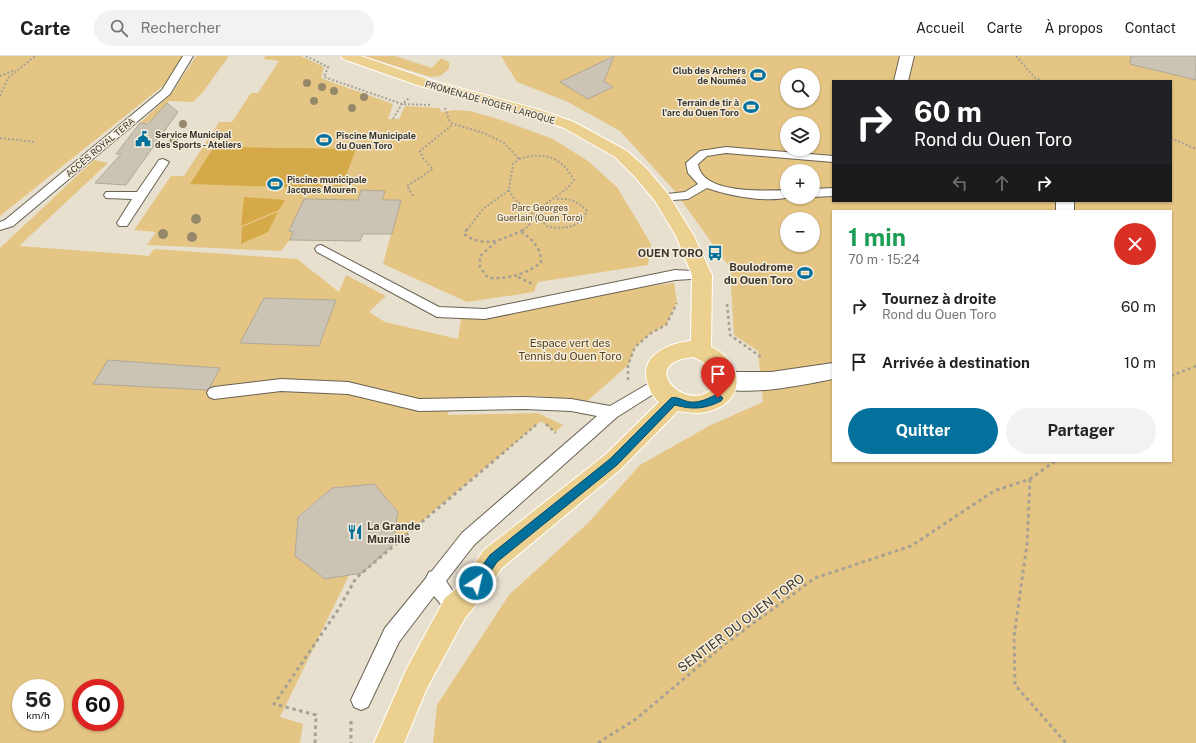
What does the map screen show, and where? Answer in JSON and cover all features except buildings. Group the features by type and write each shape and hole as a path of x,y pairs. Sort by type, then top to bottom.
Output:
{"main road":[{"name":"PROMENADE ROGER LAROQUE","path":"348,56 425,83 535,113 595,138 621,154 641,173 662,198 685,236 702,275 700,351"},
{"path":"680,350 700,351 710,354 721,363 727,375 726,380 726,387 718,398 705,404 689,405 666,392 656,378 657,366 666,355 680,350"},
{"path":"389,743 416,678 455,608 467,596 494,558 613,462 666,392"}],"street":[{"path":"901,80 907,56"},
{"path":"726,380 771,381 832,371"}],"lane":[{"name":"ACCÈS ROYAL TERA","path":"3,227 166,92 188,56"},
{"path":"780,194 721,190 706,184 694,172 692,164 704,154 726,150 832,159"},
{"path":"123,223 163,162"},
{"path":"662,198 688,195 706,184"},
{"path":"820,193 832,192"},
{"path":"110,195 141,196"},
{"path":"321,249 437,312 485,314 675,275 702,275"},
{"path":"214,393 281,385 340,387 419,405 525,402 571,405 612,413"},
{"path":"361,700 392,635 435,578 468,539 612,413 666,392"},
{"path":"435,578 443,594 455,608"}],"path":[{"path":"0,96 8,78 35,56"},
{"path":"306,56 328,67 324,77 402,104 436,106"},
{"path":"1016,56 1036,78 1041,80"},
{"path":"0,76 18,70"},
{"path":"393,119 402,104 411,96"},
{"path":"451,106 444,106 449,120 453,124 484,133 504,143 519,159"},
{"path":"413,196 407,186 433,169 423,158 420,151 429,142 453,124"},
{"path":"0,138 35,142"},
{"path":"1172,138 1196,149"},
{"path":"509,190 492,200 472,219 464,234 473,240 488,242 496,241 527,228 536,215 554,199 568,189 574,180 570,171 562,162 552,157 537,155 519,159 513,164 509,190 512,198 536,215 548,228 562,229 576,225 585,219 587,212 581,204 574,200 563,198 554,199"},
{"path":"496,241 480,256 480,267 488,278 514,279 541,263 542,254 536,244 520,231"},
{"path":"623,384 629,380 628,365 635,347 651,333 666,326 669,320 677,302 675,275"},
{"path":"517,277 536,286"},
{"path":"1172,376 1196,366"},
{"path":"315,743 316,715 274,704 338,610 356,578 541,420 561,437"},
{"name":"SENTIER DU OUEN TORO","path":"598,743 636,719 725,644 815,578 912,546 994,491 1030,479 1053,462"},
{"path":"1030,479 1027,544 1014,636 1015,685 1066,743"},
{"path":"351,715 351,743"}],"green space":[{"path":"0,56 184,56 164,85 0,216"},
{"path":"196,56 229,56 203,92 193,102 169,101 154,119 150,122 140,123 172,93"},
{"name":"Parc Georges Guerlain (Ouen Toro)","path":"265,56 301,56 324,67 321,77 323,79 393,104 388,119 399,119 405,106 440,108 441,112 455,110 470,111 501,120 553,139 588,161 617,187 651,244 648,265 538,282 534,292 467,302 383,264 391,234 363,234 360,241 290,240 281,251 147,245 156,232 134,230 171,176 184,176 219,122 232,122 251,93 258,93 279,61 264,59"},
{"path":"363,56 395,56 432,68 441,58 449,62 449,69 440,76 431,77"},
{"path":"501,56 1196,56 1196,743 433,743 437,705 509,595 589,522 640,465 709,426 763,402 758,351 734,335 730,268 673,189 620,131 568,102 517,82"},
{"name":"Espace vert des Tennis du Ouen Toro","path":"94,160 108,163 19,246 149,256 154,249 297,259 339,292 346,275 386,296 369,312 385,322 458,339 461,319 485,318 634,288 674,283 677,302 666,325 651,333 635,347 628,365 583,405 572,401 539,396 450,398 448,415 538,413 563,425 555,432 541,421 392,546 398,512 374,484 332,488 298,516 295,556 349,575 280,717 303,724 300,743 0,743 0,248"}],"shaded area":[{"path":"214,147 356,149 341,189 190,184"},
{"path":"244,197 285,200 279,210 241,226"},
{"path":"278,212 268,232 241,244 242,227"}],"place":[{"name":"Club des Archers de Nouméa","path":"758,75"},
{"name":"Terrain de tir à l'arc du Ouen Toro","path":"751,107"},
{"name":"Service Municipal des Sports - Ateliers","path":"143,139"},
{"name":"Piscine Municipale du Ouen Toro","path":"324,140"},
{"name":"Piscine municipale Jacques Mouren","path":"275,184"},
{"name":"OUEN TORO","path":"715,253"},
{"name":"Boulodrome du Ouen Toro","path":"805,273"},
{"name":"La Grande Muraille","path":"355,532"}],"route":[{"path":"476,583 494,558 613,462 674,401 689,405 705,404 718,398"}]}
